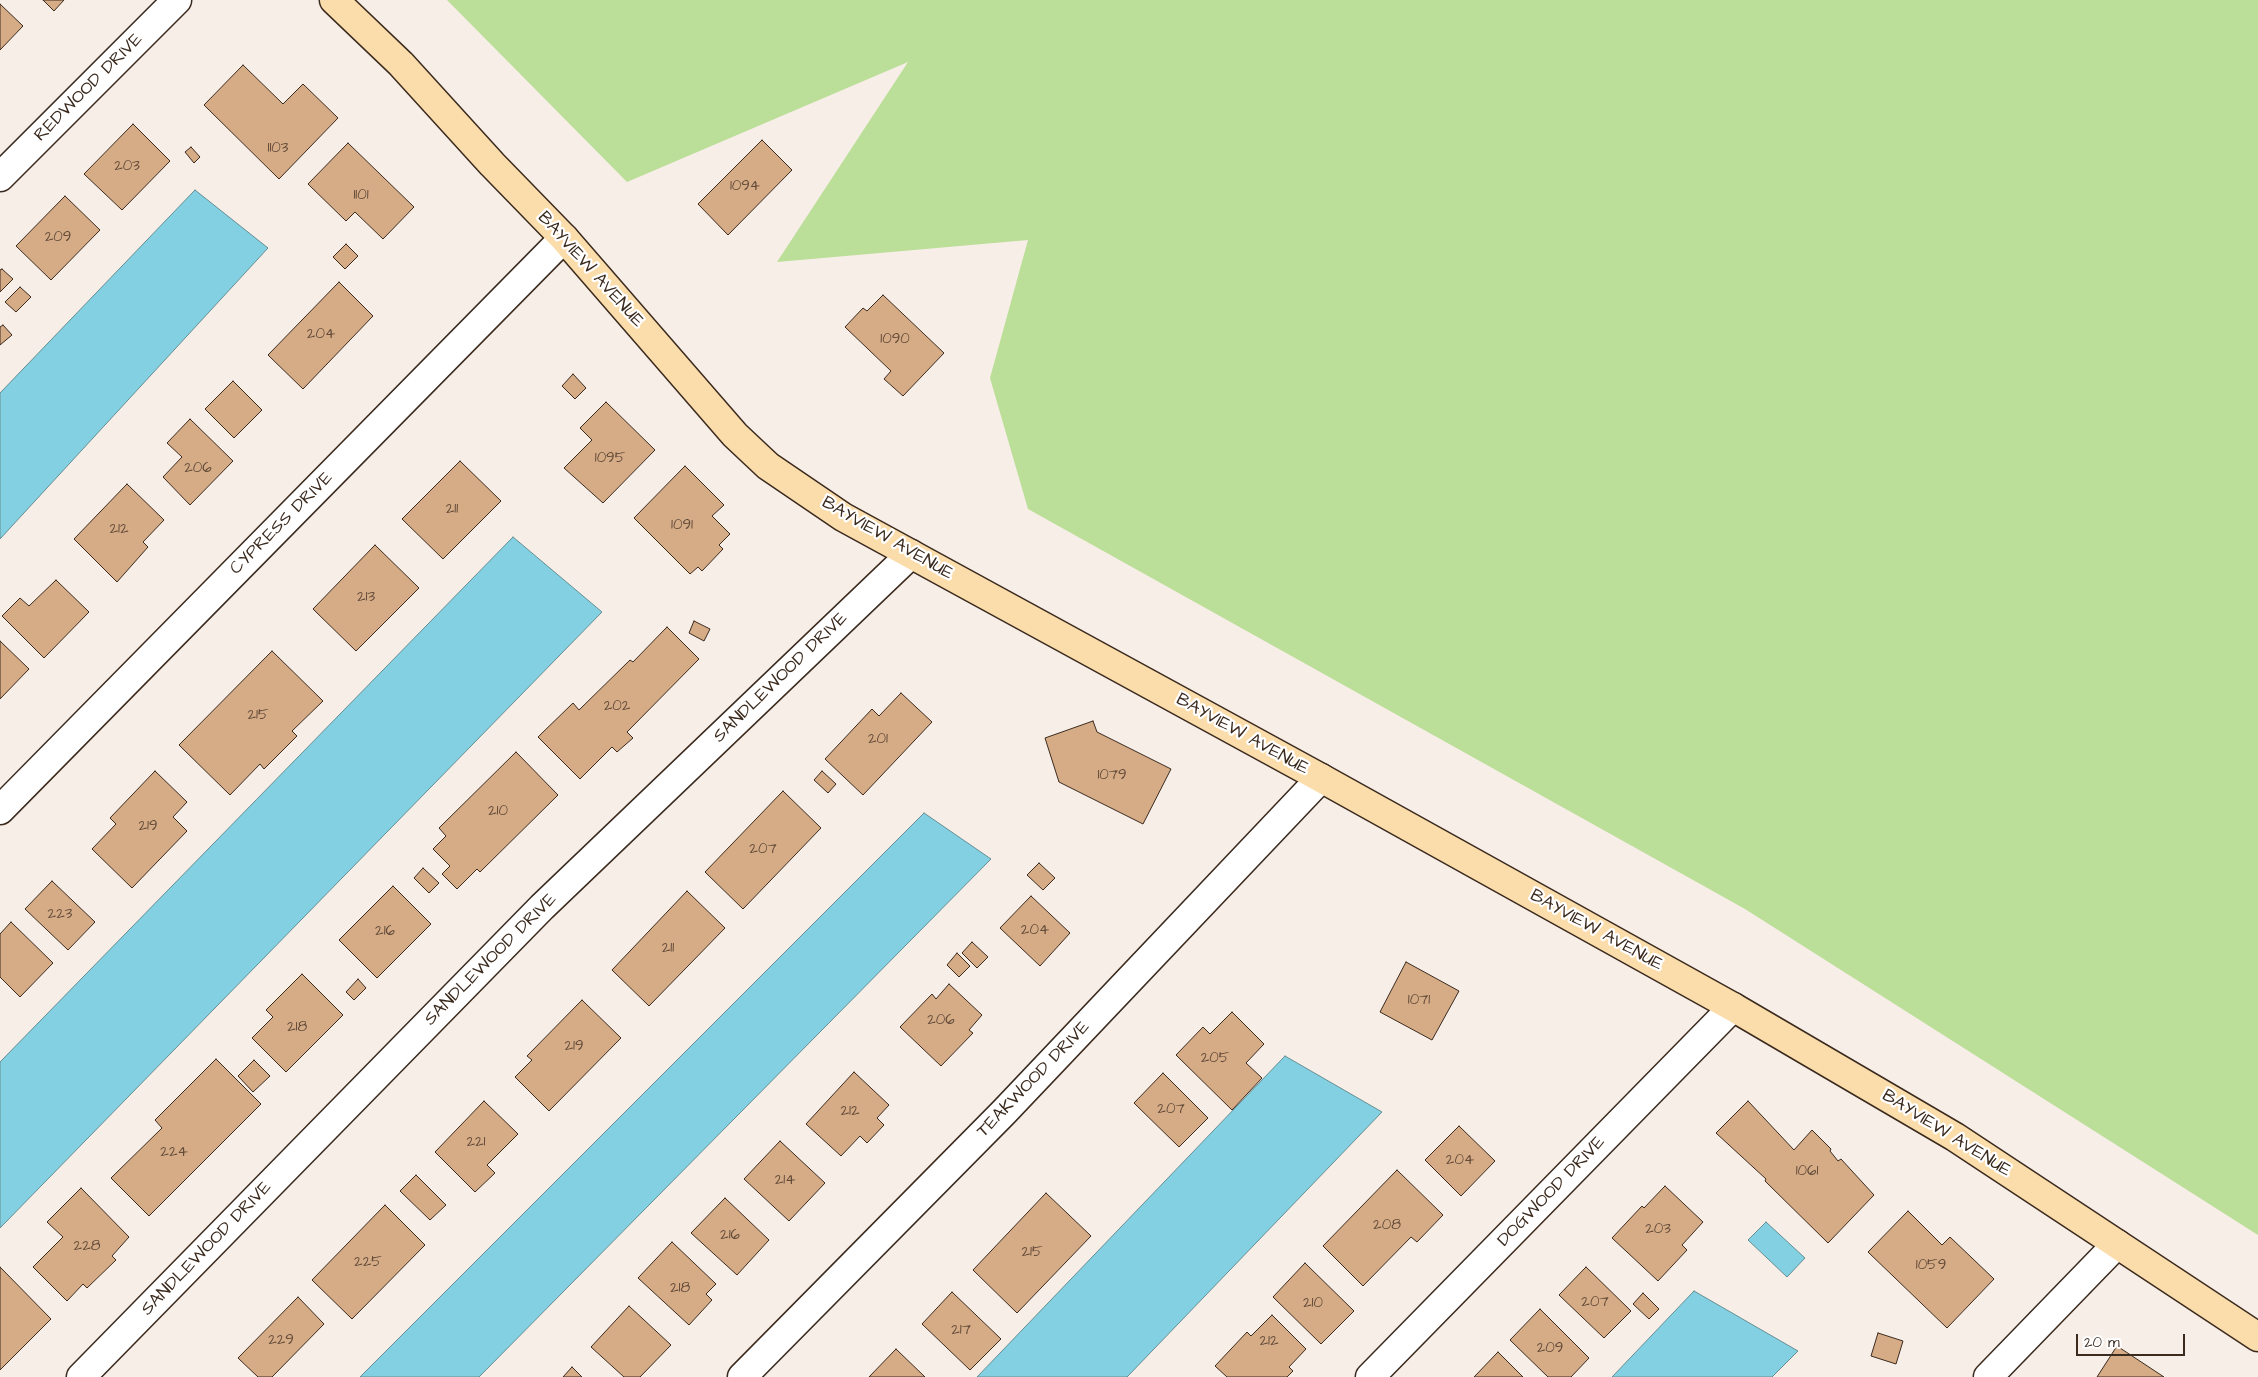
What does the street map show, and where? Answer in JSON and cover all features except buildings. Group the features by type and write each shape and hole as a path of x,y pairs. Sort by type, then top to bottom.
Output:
{"main road":[{"name":"BAYVIEW AVENUE","path":"334,0 401,64 492,164 564,238 735,435 768,466 843,518 1321,778 1733,1007 1955,1137 2258,1338"}],"street":[{"name":"REDWOOD DRIVE","path":"0,177 177,0"},
{"name":"CYPRESS DRIVE","path":"0,810 564,238"},
{"name":"SANDLEWOOD DRIVE","path":"81,1377 542,907 911,554"},
{"name":"TEAKWOOD DRIVE","path":"742,1377 1004,1112 1321,778"},
{"name":"DOGWOOD DRIVE","path":"1370,1377 1733,1007"},
{"path":"1988,1377 2117,1244"}],"green space":[{"path":"447,0 2258,0 2258,1235 1745,909 1028,509 990,378 1028,240 777,262 908,62 627,182"}],"water":[{"path":"195,190 268,248 0,539 0,393"},
{"path":"513,537 602,612 0,1228 0,1062"},
{"path":"924,813 991,859 479,1377 360,1377"},
{"path":"1285,1056 1382,1112 1127,1377 977,1377"},
{"path":"1766,1222 1805,1258 1787,1277 1748,1240"},
{"path":"1694,1291 1798,1351 1772,1377 1612,1377"}]}
